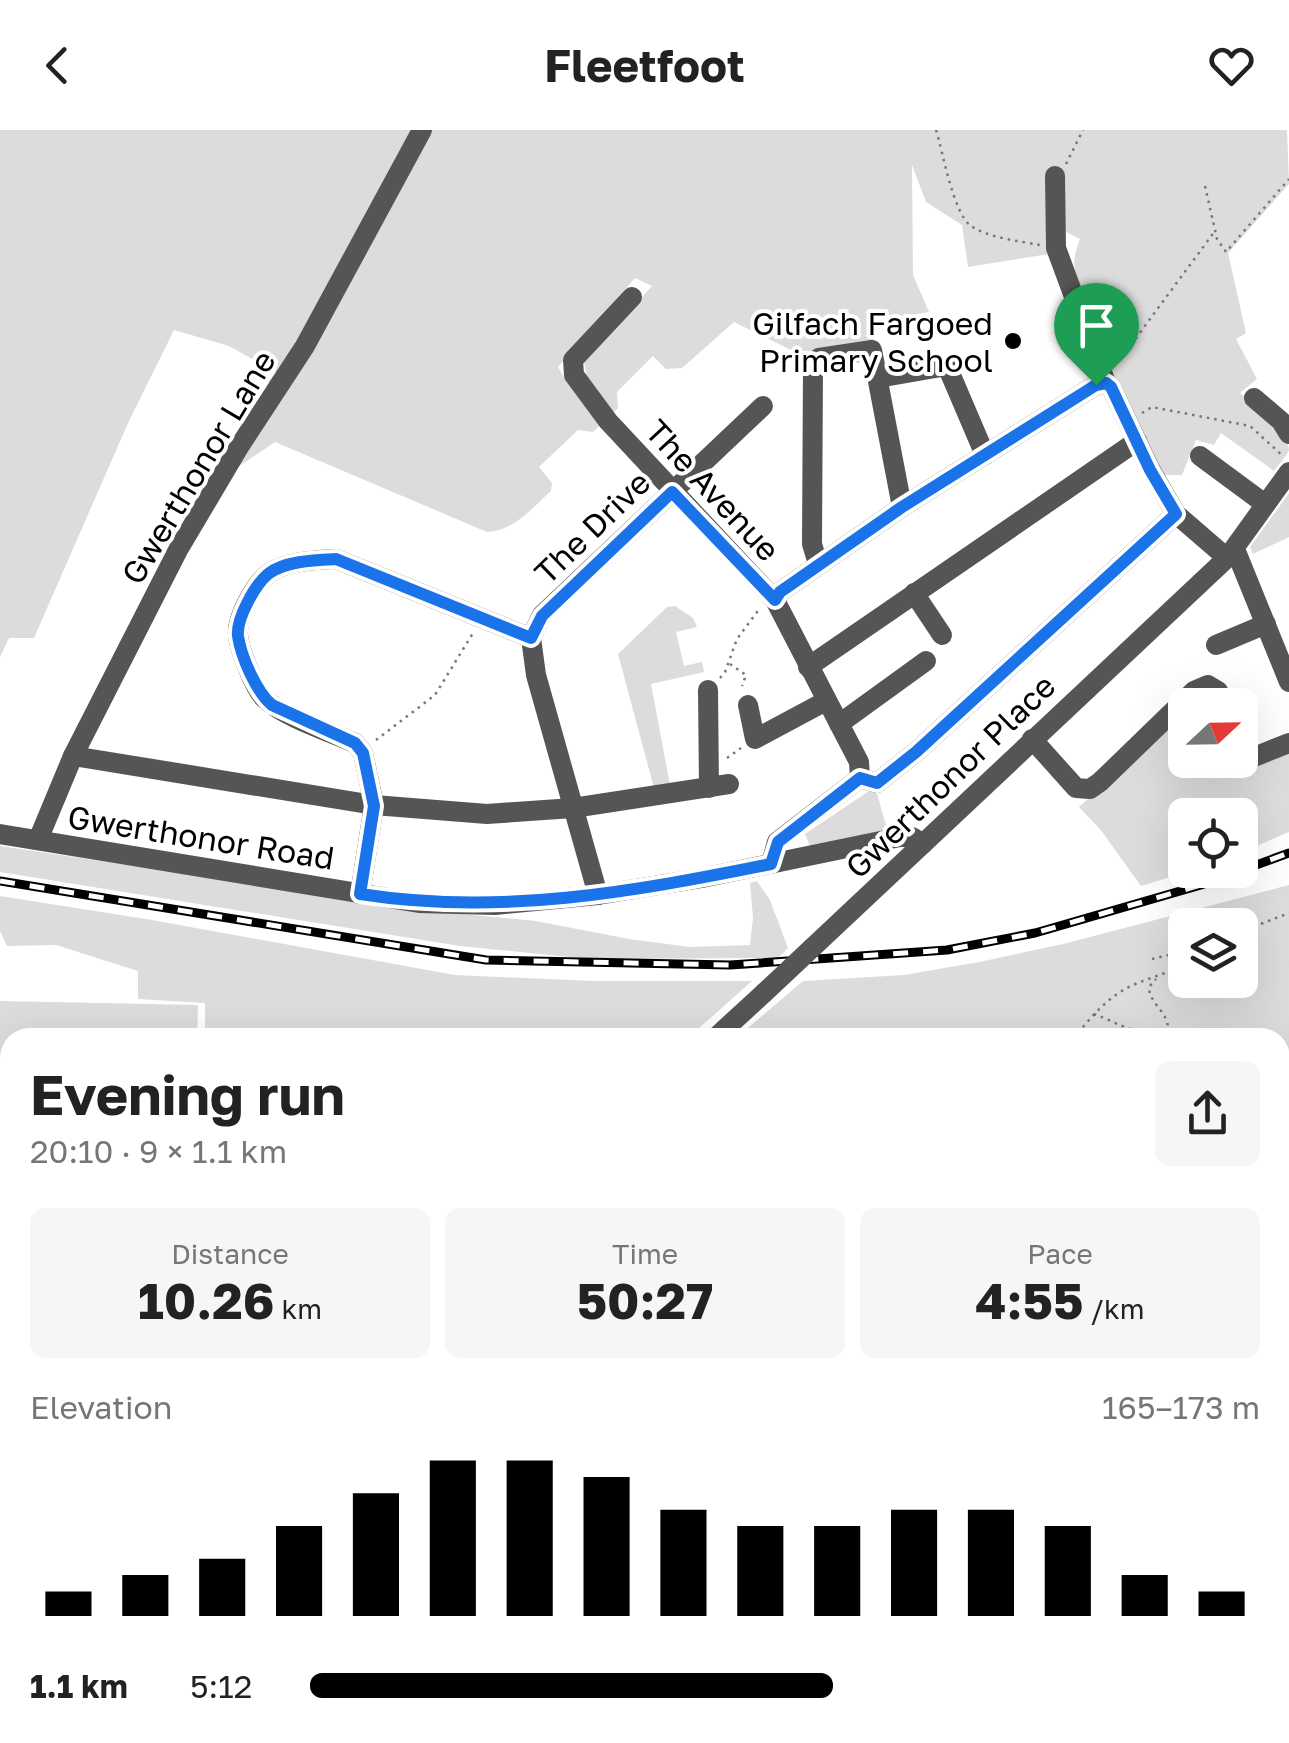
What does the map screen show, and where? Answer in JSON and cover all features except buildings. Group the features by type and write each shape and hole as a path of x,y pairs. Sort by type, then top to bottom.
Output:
{"street":[{"name":"Gwerthonor Lane","path":"38,840 73,756 178,550 239,446 305,346 422,130"},
{"path":"1055,176 1056,248 1106,383 1176,514 1231,553 1289,682"},
{"name":"The Avenue","path":"632,297 578,355 571,366 576,380 672,492 775,600 860,762 860,778"},
{"path":"818,564 812,544 813,367 819,358 872,350 902,507"},
{"path":"878,378 947,366 985,455"},
{"path":"775,600 818,564 902,507 1096,385 1106,383"},
{"path":"1254,398 1281,421 1289,434"},
{"name":"The Drive","path":"531,638 542,616 763,406"},
{"path":"808,667 1132,431"},
{"path":"1200,456 1265,504"},
{"name":"Gwerthonor Place","path":"726,1028 1231,553 1287,465"},
{"path":"771,864 778,842 860,778 877,783 916,752 1176,514"},
{"path":"360,894 374,806 363,753 355,743 272,705 257,689 238,636 240,620 264,577 272,570 312,560 336,559 531,638 536,675 598,894"},
{"path":"914,593 942,635"},
{"path":"1216,645 1266,624"},
{"path":"839,724 926,660"},
{"path":"73,756 374,806 487,814 573,808 719,786 708,690"},
{"path":"748,705 755,739 826,700"},
{"path":"1032,739 1076,788 1090,788 1168,715"},
{"path":"1258,755 1289,743"},
{"name":"Gwerthonor Road","path":"0,834 419,903 495,904 598,894 900,837 912,837 923,844"}],"path":[{"path":"936,130 960,211 970,226 1056,248"},
{"path":"1055,176 1066,165 1083,130"},
{"path":"1205,186 1215,231 1226,252 1289,179"},
{"path":"1122,358 1215,231"},
{"path":"1132,431 1152,407 1212,416 1250,426 1287,465"},
{"path":"708,690 725,672 737,640 760,608 775,600"},
{"path":"363,753 435,696 481,618"},
{"path":"728,663 746,674 742,684 748,705"},
{"path":"719,786 719,764 755,739"},
{"path":"1258,925 1289,913"},
{"path":"1152,960 1168,956"},
{"path":"1082,1028 1128,987 1168,973"},
{"path":"1156,979 1148,986 1149,994 1168,1020 1168,1028"},
{"path":"1094,1014 1130,1028"}],"shaded area":[{"path":"0,130 1287,130 1289,184 1228,253 1246,333 1236,339 1257,379 1240,393 1277,427 1289,450 1274,471 1221,433 1214,445 1196,440 1182,475 1164,475 1089,322 1074,265 1080,239 1046,222 1049,254 968,267 962,225 926,202 912,165 913,275 929,312 874,322 874,341 807,358 734,322 682,368 666,369 653,356 617,392 618,408 612,414 588,383 584,362 652,286 635,278 558,367 604,421 593,432 578,430 539,467 552,483 551,491 522,518 497,531 487,532 275,442 232,471 281,394 268,382 276,372 229,346 174,330 128,423 34,638 9,638 0,657"},
{"path":"1289,493 1289,537 1253,554 1250,547"},
{"path":"675,606 693,618 697,627 676,632 684,666 702,662 704,672 651,684 670,785 654,788 618,654 667,607"},
{"path":"1168,726 1168,778 1258,778 1258,763 1289,750 1289,832 1258,845 1258,798 1168,798 1168,878 1141,886 1079,807"},
{"path":"875,787 888,832 812,851 805,834"},
{"path":"0,846 451,913 536,921 690,947 750,945 750,883 757,881 770,900 788,948 778,958 590,959 460,946 0,872"},
{"path":"1289,885 1289,1028 748,1028 803,981 904,975 1063,944 1168,917 1168,998 1258,998 1258,908 1201,908"},
{"path":"0,896 455,975 593,981 752,981 699,1028 205,1028 205,1003 138,999 138,971 56,945 7,946 0,931"},
{"path":"0,1001 198,1005 197,1028 0,1028"}],"railway":[{"path":"0,881 486,960 730,965 947,950 1035,933 1201,885 1289,853"}],"place":[{"name":"Gilfach Fargoed Primary School","path":"1013,341"}],"route":[{"path":"1106,383 1111,387 1150,470 1176,514 916,752 877,783 860,778 778,842 771,864 598,894 495,904 419,903 360,894 374,806 363,753 355,743 263,698 238,636 240,620 272,570 312,560 336,559 531,638 542,616 672,492 775,600 780,592 902,507 1096,385 1106,383"}]}
